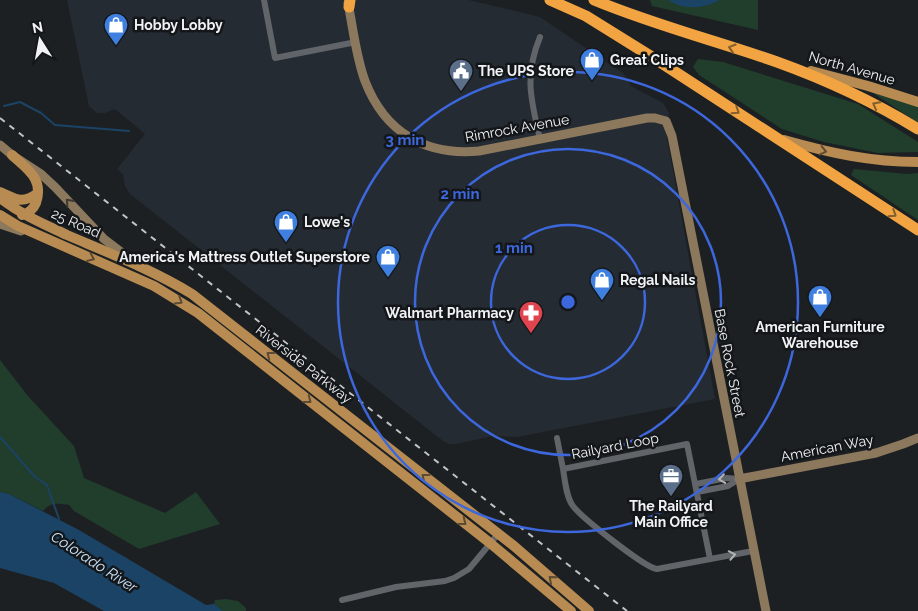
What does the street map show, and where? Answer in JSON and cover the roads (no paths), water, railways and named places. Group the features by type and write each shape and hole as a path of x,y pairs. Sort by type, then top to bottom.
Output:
{"highway":[{"path":"550,0 586,16 660,62 918,230"},
{"path":"594,0 690,35 779,63 857,95 918,129"}],"main road":[{"name":"North Avenue","path":"779,63 868,86 918,102"},
{"path":"776,138 817,150 870,160 918,162"},
{"path":"0,210 12,216 26,214 34,207 38,193 36,179 12,155"},
{"path":"0,192 14,200 32,198 38,193"},
{"name":"25 Road","path":"0,198 35,220 144,268"},
{"name":"25 Road","path":"0,215 18,226 136,278"},
{"name":"Riverside Parkway","path":"144,268 175,284 207,305 498,534 589,611"},
{"name":"Riverside Parkway","path":"136,278 198,313 490,542 571,611"},
{"path":"281,378 288,369"}],"street":[{"path":"264,0 275,58 356,42"},
{"name":"Rimrock Avenue","path":"349,2 364,80 380,109 394,126 419,143 439,150 467,152 646,118 666,121"},
{"path":"540,37 533,53 529,83 540,139"},
{"name":"Base Rock Street","path":"666,121 672,136 766,611"},
{"name":"Riverside Parkway","path":"0,145 41,174 104,239 144,268"},
{"path":"0,224 63,245"},
{"path":"557,438 563,468"},
{"name":"American Way","path":"739,479 876,453 918,438"},
{"name":"Railyard Loop","path":"687,444 710,559 657,569 640,561 574,508 568,492 563,468 687,444"},
{"path":"696,484 727,478 739,479"},
{"path":"697,492 728,486 739,479"},
{"path":"342,600 388,589 454,578 469,569 498,534"},
{"path":"710,559 754,550"}],"water":[{"path":"669,0 720,0 708,5 687,7"},
{"name":"Colorado River","path":"0,492 9,494 79,530 206,605 214,604 223,611 104,611 54,583 0,568"}],"waterway":[{"path":"4,106 20,102 41,113 55,125 129,131"},
{"path":"0,437 35,477 47,485 59,519"}],"railway":[{"path":"0,118 627,611"}],"place":[{"name":"Hobby Lobby","path":"116,46"},
{"name":"Great Clips","path":"592,81"},
{"name":"The UPS Store","path":"461,92"},
{"name":"Lowe's","path":"286,243"},
{"name":"America's Mattress Outlet Superstore","path":"388,278"},
{"name":"Regal Nails","path":"602,301"},
{"name":"American Furniture Warehouse","path":"820,318"},
{"name":"Walmart Pharmacy","path":"531,334"},
{"name":"The Railyard Main Office","path":"671,497"}]}
